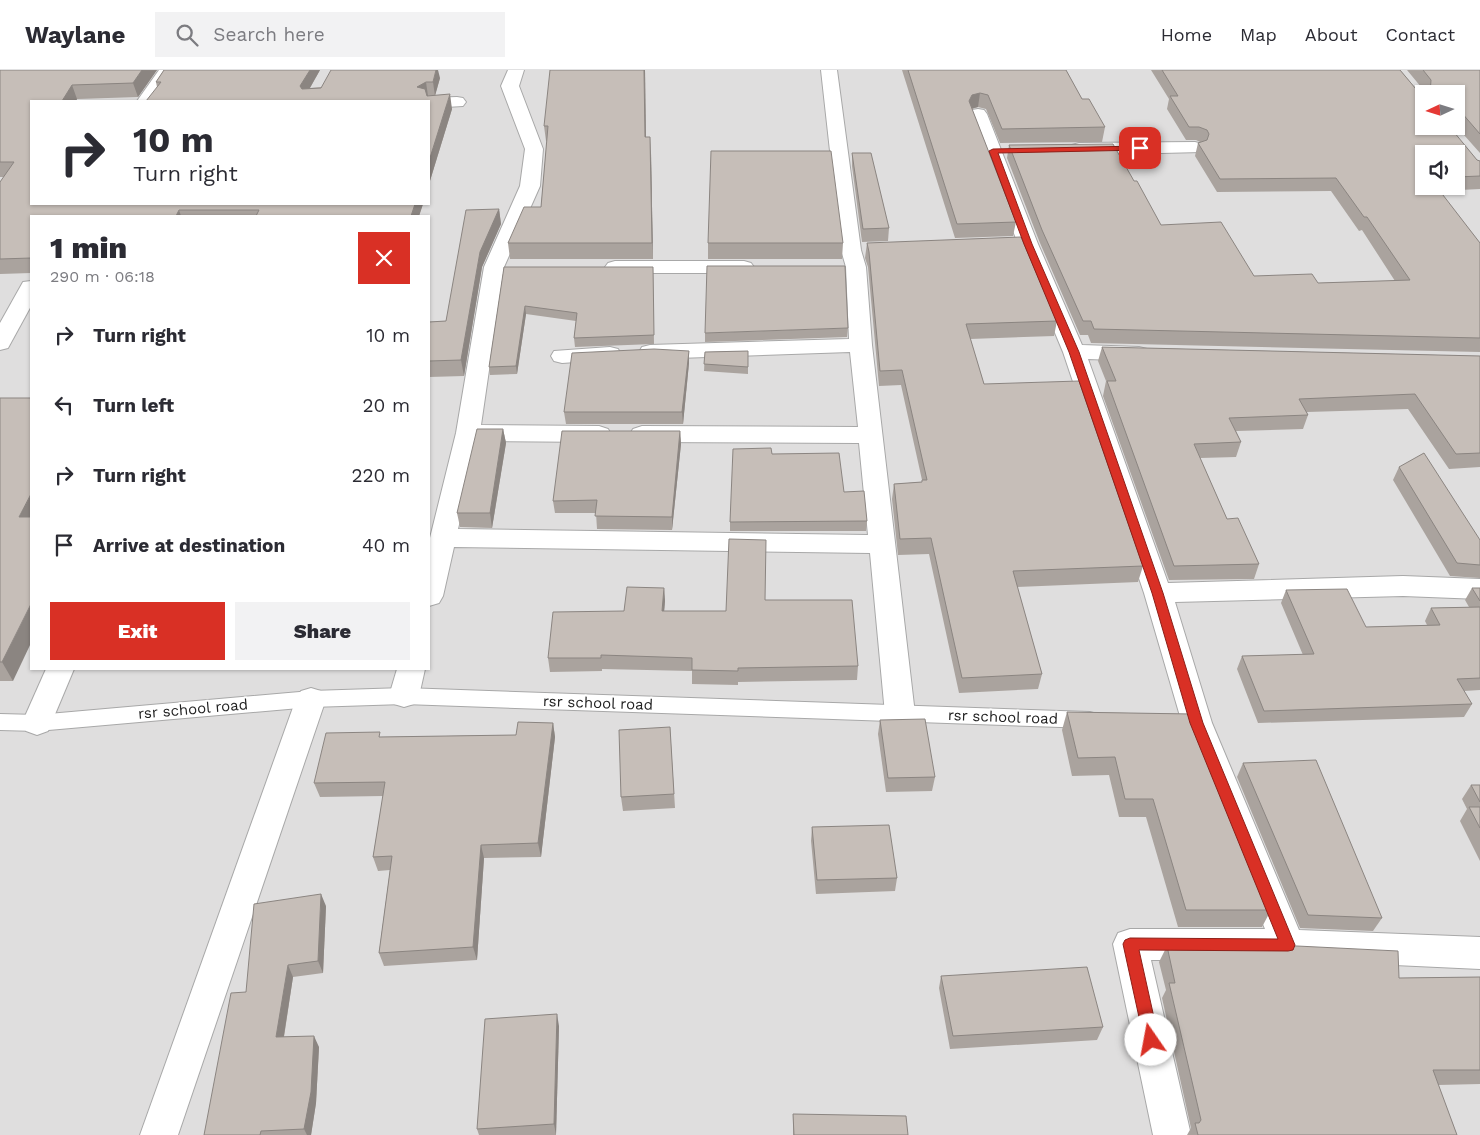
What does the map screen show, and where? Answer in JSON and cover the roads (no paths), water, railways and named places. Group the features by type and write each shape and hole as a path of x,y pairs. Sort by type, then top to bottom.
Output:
{"street":[{"path":"147,100 167,70"},
{"path":"430,592 468,433 503,267 530,186 534,149 510,86 516,70"},
{"path":"829,70 853,259 900,714"},
{"path":"430,103 457,102"},
{"path":"978,114 1003,151 1018,245 1074,352 1158,593 1187,722 1288,945"},
{"path":"1060,150 1195,148"},
{"path":"592,267 768,267"},
{"path":"0,343 30,289"},
{"path":"562,356 861,345"},
{"path":"1074,352 1161,354"},
{"path":"468,433 870,435"},
{"path":"443,538 882,544"},
{"path":"1158,593 1403,586 1480,589"},
{"path":"37,722 60,670"},
{"path":"159,1135 311,699"},
{"path":"1172,1135 1130,944 1288,945 1480,953"}],"lane":[{"name":"rsr school road","path":"0,722 37,722 311,699 407,682 900,714 1108,720"}]}
